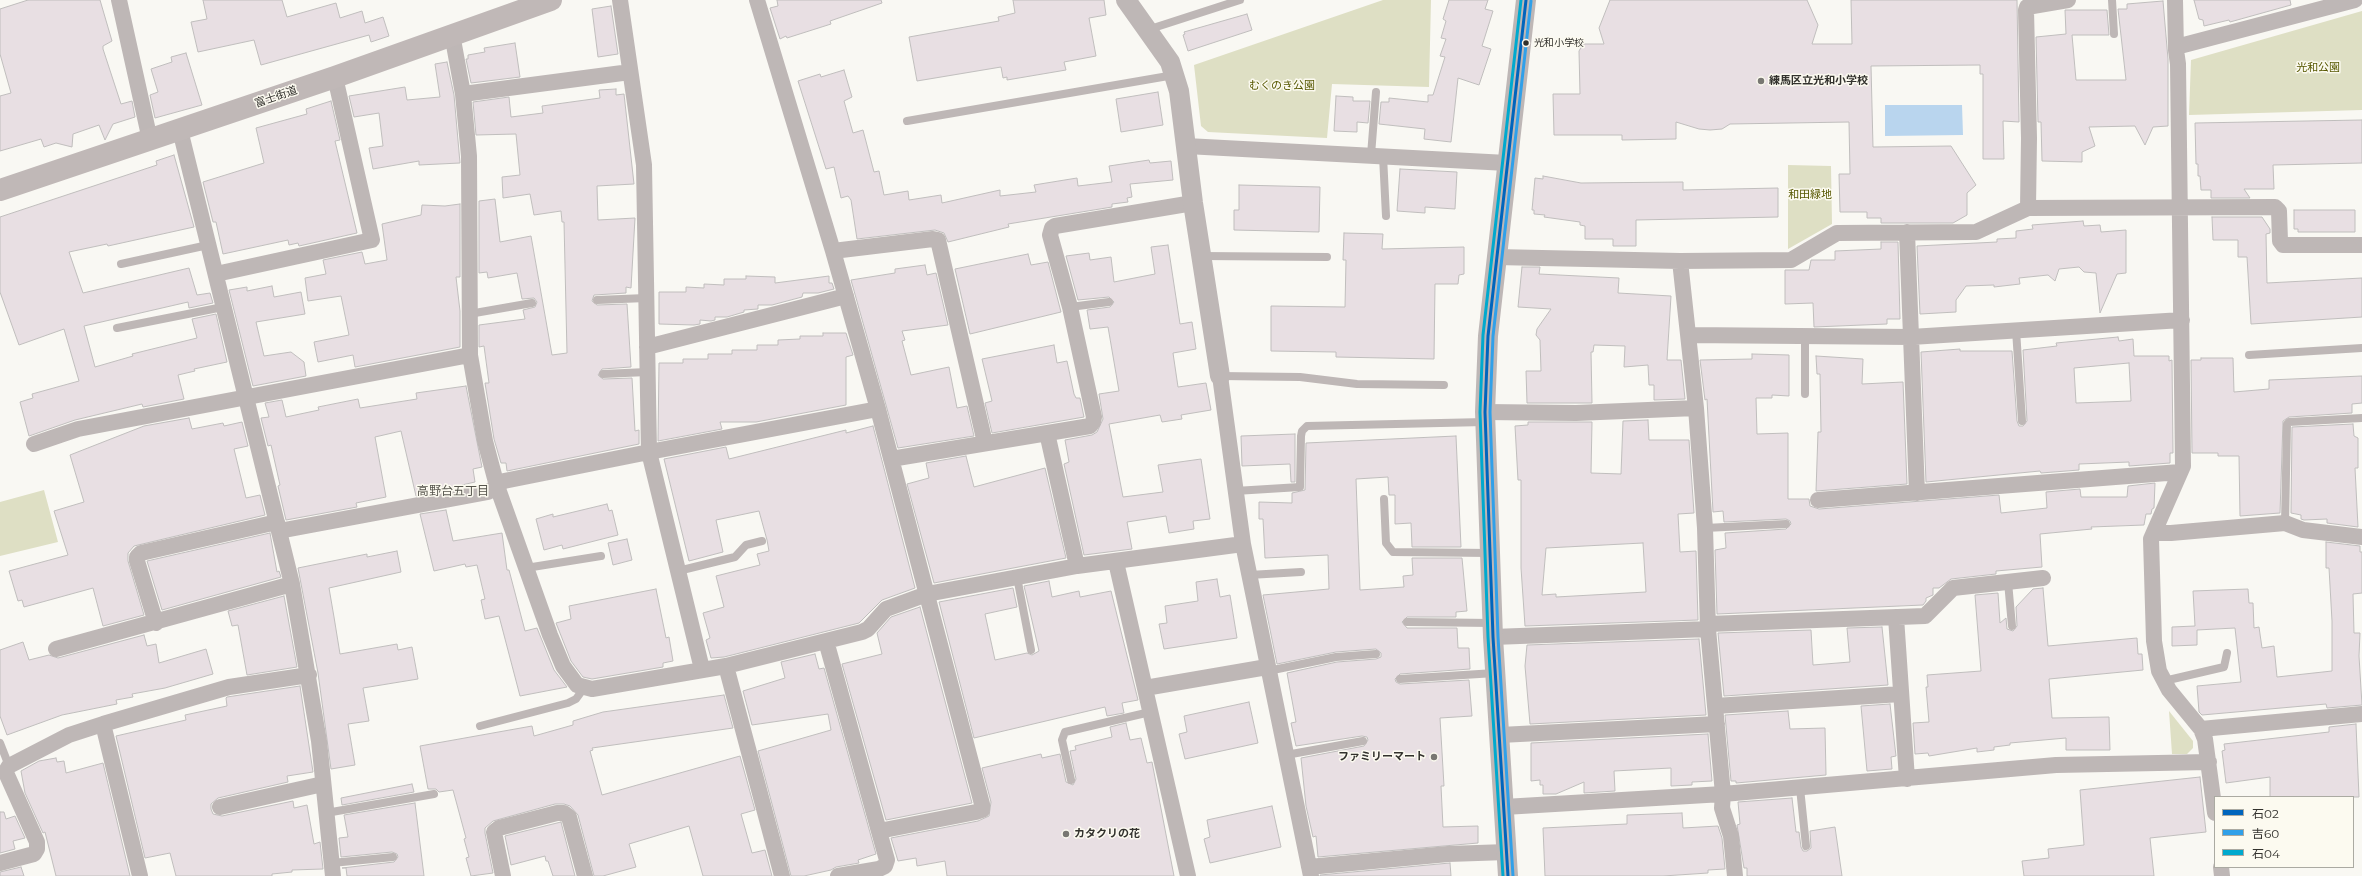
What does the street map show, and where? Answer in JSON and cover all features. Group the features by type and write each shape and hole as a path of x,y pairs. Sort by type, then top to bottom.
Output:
{"main road":[{"name":"富士街道","path":"0,190 335,77 452,34 551,0"}],"street":[{"path":"119,0 150,140"},
{"path":"620,0 644,165 649,452 702,669"},
{"path":"757,0 833,251 878,409 982,804 982,810 879,831"},
{"path":"1126,0 1170,62 1179,91 1192,204 1220,376 1243,544 1309,873 1448,854 1507,852"},
{"path":"1508,876 1493,630 1485,417 1488,336 1526,0"},
{"path":"2028,208 2029,138 2026,10 2027,7 2068,0"},
{"path":"2175,0 2176,47 2178,64 2183,466 2151,540 2154,641 2159,671 2164,681 2169,690 2201,729 2209,762 2214,804"},
{"path":"2176,47 2355,0"},
{"path":"452,34 463,94 469,156 470,355 485,441 497,486 526,568 563,666 577,685 584,688 592,688 726,666 826,641 868,629 886,609 927,594 1077,566 1243,544"},
{"path":"463,94 630,72"},
{"path":"216,274 372,240 335,77"},
{"path":"180,130 292,584 309,675 324,784 332,870"},
{"path":"1186,146 1507,163"},
{"path":"891,459 1090,426 1094,422 1070,307 1050,235 1052,228 1055,226 1192,204"},
{"path":"1496,257 1680,261 1791,260 1837,233 1976,232 2028,208 2275,206 2279,211 2280,241 2283,245 2362,245"},
{"path":"1907,232 1917,493"},
{"path":"833,251 933,239 938,240 986,443"},
{"path":"1680,261 1688,335 1691,342 1705,528 1708,627 1723,794 1722,808 1731,836 1735,876"},
{"path":"647,347 846,296"},
{"path":"1688,335 1911,338 2182,320"},
{"path":"34,444 78,429 246,396 470,355"},
{"path":"1485,417 1696,408"},
{"path":"156,623 137,561 140,553 278,527 488,492 504,481 878,409"},
{"path":"1047,432 1077,566"},
{"path":"1818,500 2180,472"},
{"path":"2154,533 2170,533 2285,523 2303,530 2362,537"},
{"path":"1116,562 1188,876"},
{"path":"1493,630 1708,627 1925,616 1953,588 2043,578"},
{"path":"56,649 156,623 292,584"},
{"path":"1896,617 1907,779"},
{"path":"826,641 887,860 884,866 838,876"},
{"path":"726,666 782,876"},
{"path":"1145,688 1268,669"},
{"path":"0,863 34,854 37,849 37,842 7,775 6,771 9,766 69,735 103,724 229,687 309,675"},
{"path":"1715,706 1901,694"},
{"path":"2201,729 2362,714"},
{"path":"103,724 140,876"},
{"path":"1500,734 1717,724"},
{"path":"1504,807 1723,794 2056,765 2209,762"},
{"path":"220,807 324,784"},
{"path":"503,876 494,832 499,828 557,813 564,813 569,817 585,876"}],"lane":[{"path":"1146,30 1240,0"},
{"path":"2112,0 2114,34"},
{"path":"907,121 1175,75"},
{"path":"1376,92 1377,156 1386,216"},
{"path":"121,264 208,245"},
{"path":"1201,256 1327,257"},
{"path":"597,300 646,298"},
{"path":"1070,307 1109,302"},
{"path":"469,314 532,303"},
{"path":"117,328 224,307"},
{"path":"2016,330 2022,421"},
{"path":"1805,336 1805,394"},
{"path":"2248,355 2362,348"},
{"path":"603,374 647,372"},
{"path":"1220,376 1300,377 1357,384 1444,385"},
{"path":"1235,491 1300,487 1301,436 1302,431 1307,426 1485,417"},
{"path":"2285,523 2287,424 2290,422 2362,418"},
{"path":"1384,499 1386,543 1393,552 1490,553"},
{"path":"1705,528 1786,524"},
{"path":"678,570 735,557 746,545 762,541"},
{"path":"526,568 601,556"},
{"path":"1249,575 1301,572"},
{"path":"1017,577 1031,650"},
{"path":"2008,582 2012,626"},
{"path":"1407,622 1493,630"},
{"path":"2164,681 2224,667 2227,653"},
{"path":"1268,669 1336,657 1376,654"},
{"path":"1400,679 1496,672"},
{"path":"480,726 568,703 576,699 584,688"},
{"path":"1071,780 1062,740 1065,732 1150,712"},
{"path":"1286,755 1363,741"},
{"path":"0,743 9,766"},
{"path":"1800,788 1806,846"},
{"path":"326,813 434,794"},
{"path":"332,870 393,857"}],"green space":[{"name":"むくのき公園","path":"1383,0 1431,0 1429,87 1332,84 1327,138 1208,132 1201,126 1194,65"},
{"name":"光和公園","path":"2362,11 2362,110 2189,115 2191,60"},
{"name":"和田緑地","path":"1788,165 1831,166 1832,224 1788,249"},
{"path":"44,490 58,542 0,556 0,502"},
{"path":"2169,711 2193,741 2193,748 2187,754 2172,754"}],"water":[{"path":"1885,105 1962,105 1963,135 1885,136"}],"building":[{"path":"28,0 100,0 112,41 103,46 103,49 121,104 132,101 135,117 113,124 105,140 99,125 73,134 72,147 56,143 44,147 41,139 0,151 0,96 11,93 0,54 0,9"},
{"path":"203,0 282,0 287,17 336,3 340,18 362,11 365,23 383,17 389,36 371,42 369,35 261,65 254,40 198,52 191,22 207,19"},
{"path":"777,0 881,0 882,3 830,21 831,24 780,39 770,8 778,6"},
{"path":"1013,0 1104,0 1106,15 1089,18 1096,56 1064,62 1066,70 1007,80 1007,77 1003,78 1001,67 917,81 909,37 999,21 998,17 1015,13"},
{"path":"1449,0 1488,0 1485,9 1493,11 1482,46 1491,49 1479,85 1458,78 1451,142 1424,139 1425,129 1379,124 1381,102 1389,102 1389,98 1428,102 1428,95 1433,95 1445,57 1440,56 1446,39 1441,38 1446,21 1443,19"},
{"name":"練馬区立光和小学校","path":"1610,0 1807,0 1818,25 1812,44 1852,44 1851,0 2017,0 2019,122 2003,121 2004,159 1983,159 1983,74 1980,74 1980,65 1871,66 1873,147 1951,146 1976,185 1967,193 1967,215 1953,223 1881,223 1881,218 1867,218 1867,212 1840,212 1839,174 1850,174 1849,122 1730,124 1722,129 1710,130 1699,129 1676,122 1676,139 1622,140 1622,135 1554,135 1553,94 1580,94 1579,51 1583,44 1604,44 1599,28"},
{"path":"2194,0 2290,0 2291,5 2230,22 2229,20 2204,26 2203,20 2199,19"},
{"path":"2163,1 2168,59 2168,126 2153,127 2145,145 2135,126 2089,127 2095,146 2082,152 2082,162 2042,161 2041,122 2038,122 2036,37 2066,34 2065,10 2107,10 2109,35 2072,35 2076,80 2126,80 2118,9 2127,9 2127,4"},
{"path":"611,6 618,54 598,57 592,9"},
{"path":"1247,14 1252,30 1188,51 1183,35 1185,34 1184,32"},
{"path":"515,43 520,77 471,83 466,59 468,59 468,55 485,52 484,48"},
{"path":"186,53 202,105 155,118 150,95 158,92 151,69 172,62 171,57"},
{"path":"447,62 454,95 460,163 419,165 419,161 373,169 369,148 383,146 379,113 354,117 349,96 405,87 407,100 440,97 435,64"},
{"path":"844,70 852,97 844,101 853,133 863,130 874,172 879,171 884,195 908,191 909,200 941,195 942,203 1000,190 1000,196 1036,192 1034,185 1077,178 1078,186 1112,182 1109,166 1149,160 1150,163 1171,161 1173,180 1130,184 1132,197 1127,198 1128,202 1112,204 1112,207 1008,224 1009,227 948,242 944,233 935,230 857,239 851,200 848,196 841,198 834,167 826,169 798,81 820,74 821,77"},
{"path":"616,89 616,95 624,94 634,184 597,186 598,220 635,218 631,288 626,287 626,293 594,295 592,301 597,305 627,304 631,367 602,369 598,375 603,379 632,378 635,431 639,430 639,444 507,471 506,463 501,463 494,439 485,383 489,383 484,346 479,347 479,325 525,319 523,310 535,307 537,302 534,298 522,299 517,273 488,278 487,272 479,273 479,201 495,199 500,242 531,236 552,355 567,353 564,222 562,222 561,211 534,215 530,194 503,198 502,177 520,175 516,134 476,135 473,102 509,97 511,117 543,113 542,106 600,98 599,90"},
{"path":"1158,92 1163,125 1121,132 1116,99"},
{"path":"1336,96 1353,97 1353,101 1370,101 1368,123 1357,122 1357,132 1334,131"},
{"path":"331,101 340,140 335,141 357,233 299,246 298,243 289,245 288,240 223,254 216,222 213,222 203,182 264,163 256,128 307,114 306,109"},
{"path":"2362,120 2362,163 2273,165 2274,189 2244,189 2250,198 2211,198 2211,190 2201,190 2200,176 2198,176 2198,164 2196,164 2195,123"},
{"path":"174,155 194,227 108,246 107,244 69,252 83,293 189,268 197,295 210,293 213,303 189,308 188,302 84,326 95,367 133,356 132,354 197,338 192,319 216,314 227,362 194,369 195,371 178,375 184,399 143,407 142,404 75,420 29,436 20,402 33,398 32,394 79,381 64,329 19,345 0,292 0,217 157,165 156,161"},
{"path":"1400,169 1457,172 1455,209 1425,207 1425,213 1397,211"},
{"path":"1543,176 1581,183 1683,182 1683,190 1778,188 1778,217 1636,220 1636,246 1613,246 1613,239 1585,239 1585,226 1580,225 1580,222 1544,217 1545,215 1534,214 1534,210 1532,210 1535,178 1543,179"},
{"path":"1239,185 1320,187 1319,232 1234,230 1234,210 1239,210"},
{"path":"460,204 460,277 456,277 460,311 460,347 355,367 353,355 318,362 314,342 349,335 341,296 308,301 305,278 326,274 323,260 362,252 365,264 387,260 382,224 421,215 422,205 445,206"},
{"path":"2294,210 2355,210 2355,232 2298,232 2298,229 2294,229"},
{"path":"2212,217 2262,217 2270,229 2270,233 2266,234 2267,283 2362,278 2362,317 2251,324 2247,257 2238,257 2238,240 2213,240"},
{"path":"2083,221 2084,226 2100,225 2101,232 2126,230 2126,273 2117,274 2100,313 2096,273 2084,272 2079,267 2059,269 2055,281 2048,275 2019,278 2020,284 1994,287 1994,285 1966,286 1956,300 1956,312 1920,314 1917,246 1997,242 1997,239 2016,238 2016,231 2033,229 2032,225"},
{"path":"1344,233 1383,234 1382,249 1464,247 1464,274 1459,275 1458,284 1435,284 1434,359 1336,357 1336,352 1271,351 1271,306 1345,307 1346,260 1343,260"},
{"path":"1881,242 1898,242 1900,319 1887,319 1887,324 1814,327 1813,303 1785,304 1785,270 1809,270 1811,260 1835,260 1835,251 1881,249"},
{"path":"1168,245 1180,324 1192,322 1196,349 1173,353 1178,387 1206,383 1211,410 1181,415 1182,419 1162,422 1160,415 1109,424 1123,497 1163,492 1158,465 1201,459 1210,519 1193,521 1194,529 1169,533 1166,516 1127,522 1132,549 1084,555 1064,464 1069,462 1065,440 1092,435 1097,432 1103,419 1099,394 1119,391 1108,327 1090,329 1087,310 1110,307 1114,302 1109,297 1078,300 1066,256 1089,253 1090,260 1111,257 1114,282 1155,274 1151,247"},
{"path":"1028,254 1031,265 1048,262 1061,312 970,334 955,269"},
{"path":"925,265 927,275 936,273 948,325 902,331 905,340 902,341 911,375 949,367 957,408 967,406 974,436 898,448 851,280 895,273 895,269"},
{"path":"1522,267 1540,267 1539,274 1619,278 1618,293 1671,296 1667,360 1681,360 1685,399 1654,400 1654,385 1649,385 1648,365 1624,367 1625,346 1594,345 1593,352 1591,352 1592,403 1527,403 1526,371 1541,371 1540,340 1536,335 1537,329 1551,309 1518,307"},
{"path":"746,276 775,277 775,283 829,276 829,283 832,283 834,289 818,293 803,293 802,297 772,305 758,305 758,309 744,310 744,312 727,317 715,317 715,320 711,321 700,320 700,324 659,324 659,292 686,292 686,287 704,288 704,284 724,285 724,279 746,279"},
{"path":"272,286 274,297 301,292 305,314 256,322 264,356 291,352 304,362 306,376 253,386 229,290 247,287 247,291"},
{"path":"823,333 846,333 853,355 846,357 846,405 756,422 720,422 722,429 658,441 659,363 683,363 683,359 708,359 708,354 732,354 732,350 757,350 757,345 778,345 778,340 800,339 800,336 823,336"},
{"path":"2118,337 2119,341 2133,339 2134,356 2169,356 2169,361 2172,360 2173,453 2170,453 2170,463 2129,466 2129,462 2079,464 2079,470 2041,473 2040,471 1926,482 1921,352 1960,349 1960,351 2012,351 2017,421 2019,426 2023,426 2027,421 2023,350 2057,346 2056,343","holes":["2129,363 2131,401 2076,403 2074,368"]},
{"path":"1054,345 1057,363 1067,361 1074,394 1076,398 1080,398 1084,417 992,433 985,403 992,401 982,359"},
{"path":"1752,354 1789,355 1789,396 1772,395 1772,398 1756,398 1757,434 1788,433 1788,499 1809,499 1810,506 1819,509 1999,495 2001,513 2047,508 2046,492 2080,489 2081,497 2127,497 2128,486 2155,483 2154,508 2152,509 2151,514 2146,514 2144,525 2091,527 2092,529 2040,534 2042,567 1996,571 1996,574 1951,579 1939,588 1933,588 1933,595 1926,598 1923,605 1717,614 1715,550 1726,548 1725,533 1786,529 1791,524 1790,521 1786,519 1724,522 1723,511 1713,512 1707,399 1705,400 1700,360 1752,359"},
{"path":"1816,356 1863,359 1862,384 1903,382 1907,484 1816,491 1818,432 1821,432 1820,374 1817,374"},
{"path":"2201,358 2233,358 2234,392 2269,389 2269,380 2362,376 2362,403 2352,404 2352,413 2289,417 2283,421 2280,513 2240,516 2239,456 2218,456 2218,453 2192,453 2191,360 2201,360"},
{"path":"466,386 482,467 473,469 475,482 462,485 462,487 416,496 401,431 375,437 386,497 356,503 357,507 286,520 271,445 268,446 261,418 269,417 265,403 282,400 286,417 319,410 318,407 358,399 360,408 417,399 416,393"},
{"path":"189,418 192,429 223,423 224,426 242,422 248,446 234,449 246,498 260,495 265,515 134,546 128,553 128,561 144,615 103,626 93,588 24,607 22,600 18,601 9,571 68,555 54,511 84,502 70,455 144,426"},
{"path":"1648,420 1649,440 1689,440 1694,513 1678,514 1680,552 1696,551 1698,620 1525,626 1521,568 1521,480 1518,480 1515,426 1528,425 1528,422 1592,422 1591,473 1621,474 1623,421","holes":["1643,543 1646,592 1556,597 1556,594 1542,595 1546,548"]},
{"path":"2353,424 2354,436 2358,438 2358,468 2355,468 2358,527 2327,523 2327,519 2304,520 2301,519 2301,515 2291,513 2292,427"},
{"path":"873,426 915,588 882,600 859,623 724,657 711,658 706,640 710,638 703,613 724,607 716,576 760,565 757,554 769,551 767,540 759,511 716,520 723,552 689,561 664,459 726,447 729,459 846,430 846,433"},
{"path":"1295,434 1295,482 1291,482 1290,464 1242,466 1241,436"},
{"path":"1456,436 1461,547 1412,547 1411,523 1395,524 1395,495 1389,495 1388,477 1356,479 1360,590 1404,587 1403,576 1413,575 1412,558 1462,558 1467,611 1456,612 1456,617 1407,617 1402,622 1407,628 1457,628 1458,648 1469,648 1470,669 1400,674 1395,679 1396,682 1400,684 1469,680 1472,716 1440,718 1444,786 1441,786 1443,827 1478,826 1478,843 1318,857 1316,836 1313,837 1306,806 1301,758 1364,746 1368,740 1367,737 1362,736 1296,746 1291,723 1296,722 1287,673 1337,662 1376,659 1381,657 1381,653 1376,649 1336,652 1277,664 1263,595 1329,589 1328,555 1265,558 1263,519 1259,519 1259,502 1292,503 1292,493 1305,490 1306,443"},
{"path":"966,456 974,487 1045,468 1066,558 934,583 907,484 929,478 926,463"},
{"path":"607,504 609,511 612,510 618,535 563,549 562,545 544,550 536,519 553,514 553,517"},
{"path":"446,510 453,541 502,533 507,570 509,570 525,631 537,628 554,670 567,687 520,696 499,616 485,619 481,600 485,599 477,565 466,567 465,564 434,571 420,514"},
{"path":"270,533 277,572 279,571 281,577 162,610 147,561"},
{"path":"627,539 632,560 613,565 608,543"},
{"path":"2326,542 2360,546 2360,552 2362,552 2362,593 2353,594 2354,633 2360,633 2359,656 2362,705 2327,708 2326,704 2202,715 2199,712 2197,686 2241,682 2235,628 2197,630 2197,645 2172,646 2172,627 2195,626 2193,591 2248,589 2249,603 2253,603 2254,628 2259,627 2262,648 2274,646 2277,677 2332,671 2332,621 2329,568 2326,568"},
{"path":"397,551 401,572 329,588 340,654 397,644 398,650 412,647 418,679 363,688 369,721 348,724 355,765 331,769 318,673 298,568 367,554 367,557"},
{"path":"1217,579 1220,597 1230,595 1237,638 1164,649 1159,624 1167,623 1165,606 1198,601 1196,582"},
{"path":"1049,581 1052,597 1079,591 1080,597 1111,591 1138,700 1122,703 1124,713 1107,716 1105,707 974,738 939,602 1013,588 1017,607 985,614 995,660 1027,653 1032,655 1039,651 1024,586"},
{"path":"2043,588 2048,646 2137,638 2138,654 2142,654 2143,670 2049,679 2052,718 2109,717 2110,750 2066,750 2066,738 2010,743 2010,745 1994,747 1994,750 1977,752 1977,748 1929,756 1928,753 1915,754 1913,723 1929,722 1926,687 1928,687 1927,675 1981,671 1975,595 1998,593 2000,623 2006,618 2007,629 2013,631 2017,626 2016,607 2033,589"},
{"path":"656,589 666,638 669,637 673,661 663,663 663,667 592,679 583,677 571,661 556,623 571,619 569,606"},
{"path":"284,596 297,667 247,675 238,625 232,626 228,611"},
{"path":"920,607 972,803 886,820 842,664 882,654 877,633 891,617"},
{"path":"1882,627 1888,685 1724,696 1718,633 1811,630 1813,665 1850,662 1847,628"},
{"path":"144,635 147,646 156,644 159,663 206,649 213,674 165,688 132,694 133,697 116,700 117,704 62,715 7,735 0,716 0,650 23,642 29,660 49,655 58,658"},
{"path":"1699,639 1706,715 1530,724 1525,666 1527,645"},
{"path":"815,654 819,669 824,668 876,854 858,860 859,863 836,867 831,870 804,876 791,876 758,751 831,730 828,714 752,725 743,691 785,678 781,662"},
{"path":"300,686 313,772 287,776 288,782 218,798 211,804 211,809 213,814 222,816 293,801 294,808 307,805 314,844 320,842 323,869 292,870 292,872 272,874 272,876 176,876 170,853 145,858 116,736 186,720 185,715 227,706 227,697"},
{"path":"724,695 733,728 592,748 593,750 590,751 602,795 740,756 755,810 741,814 752,853 765,850 772,876 703,876 689,826 629,844 636,867 603,876 594,876 578,815 570,806 555,804 493,821 485,828 485,833 493,873 471,876 466,858 469,857 464,839 466,838 453,790 439,792 436,789 428,789 420,746 532,726 534,736 573,725 573,721 603,712"},
{"path":"1249,702 1258,743 1185,759 1179,734 1187,732 1184,716"},
{"path":"1890,704 1896,756 1891,757 1892,769 1867,771 1861,706"},
{"path":"1788,711 1790,729 1825,728 1826,775 1736,783 1736,781 1731,781 1725,715"},
{"path":"1126,723 1130,740 1141,738 1147,763 1152,762 1174,876 947,876 945,861 917,866 916,858 898,861 891,838 978,821 989,816 991,802 982,768 1041,754 1042,758 1060,754 1066,782 1073,785 1076,779 1070,751 1076,750 1075,746 1112,737 1110,727"},
{"path":"2356,724 2359,797 2270,796 2270,777 2226,783 2222,751 2225,750 2224,744 2329,732 2329,727"},
{"path":"1708,734 1712,781 1692,782 1692,785 1671,786 1671,768 1614,771 1615,791 1584,793 1584,782 1556,794 1543,794 1543,785 1540,785 1540,780 1531,781 1531,743"},
{"path":"56,758 57,762 64,761 66,773 103,763 130,876 56,876 45,832 43,833 25,793 21,771 39,761"},
{"path":"2200,777 2206,832 2150,838 2154,876 2024,876 2022,861 2049,858 2048,849 2084,845 2080,790"},
{"path":"412,784 414,792 342,805 341,798"},
{"path":"1792,798 1796,832 1799,832 1803,851 1807,851 1811,848 1810,831 1835,827 1842,876 1747,876 1747,868 1744,868 1737,825 1740,824 1738,802"},
{"path":"415,803 424,876 347,876 346,868 342,868 394,862 398,857 397,854 392,852 341,857 339,838 348,837 344,815"},
{"path":"1272,806 1281,847 1210,863 1204,839 1210,837 1207,820"},
{"path":"0,812 4,812 6,819 15,816 25,838 13,841 15,849 0,853"},
{"path":"1682,813 1683,828 1718,826 1722,838 1725,869 1708,870 1708,873 1663,876 1545,876 1543,828 1627,824 1627,815"},
{"path":"561,822 575,876 553,876 545,856 511,865 505,836"},
{"path":"1450,863 1451,876 1320,876 1320,875"},
{"path":"21,867 24,876 0,876 0,872"}],"transit line":[{"name":"石04","path":"1503,876 1488,637 1480,412 1483,335 1521,0"},
{"name":"石02","path":"1508,876 1493,637 1485,412 1488,336 1526,0"},
{"name":"吉60","path":"1513,876 1498,637 1490,412 1493,336 1531,1"}],"place":[{"name":"光和小学校","path":"1526,43"},
{"name":"練馬区立光和小学校","path":"1761,81"},
{"name":"ファミリーマート","path":"1434,757"},
{"name":"カタクリの花","path":"1066,834"}],"district":[{"name":"高野台五丁目","path":"453,491"}]}
